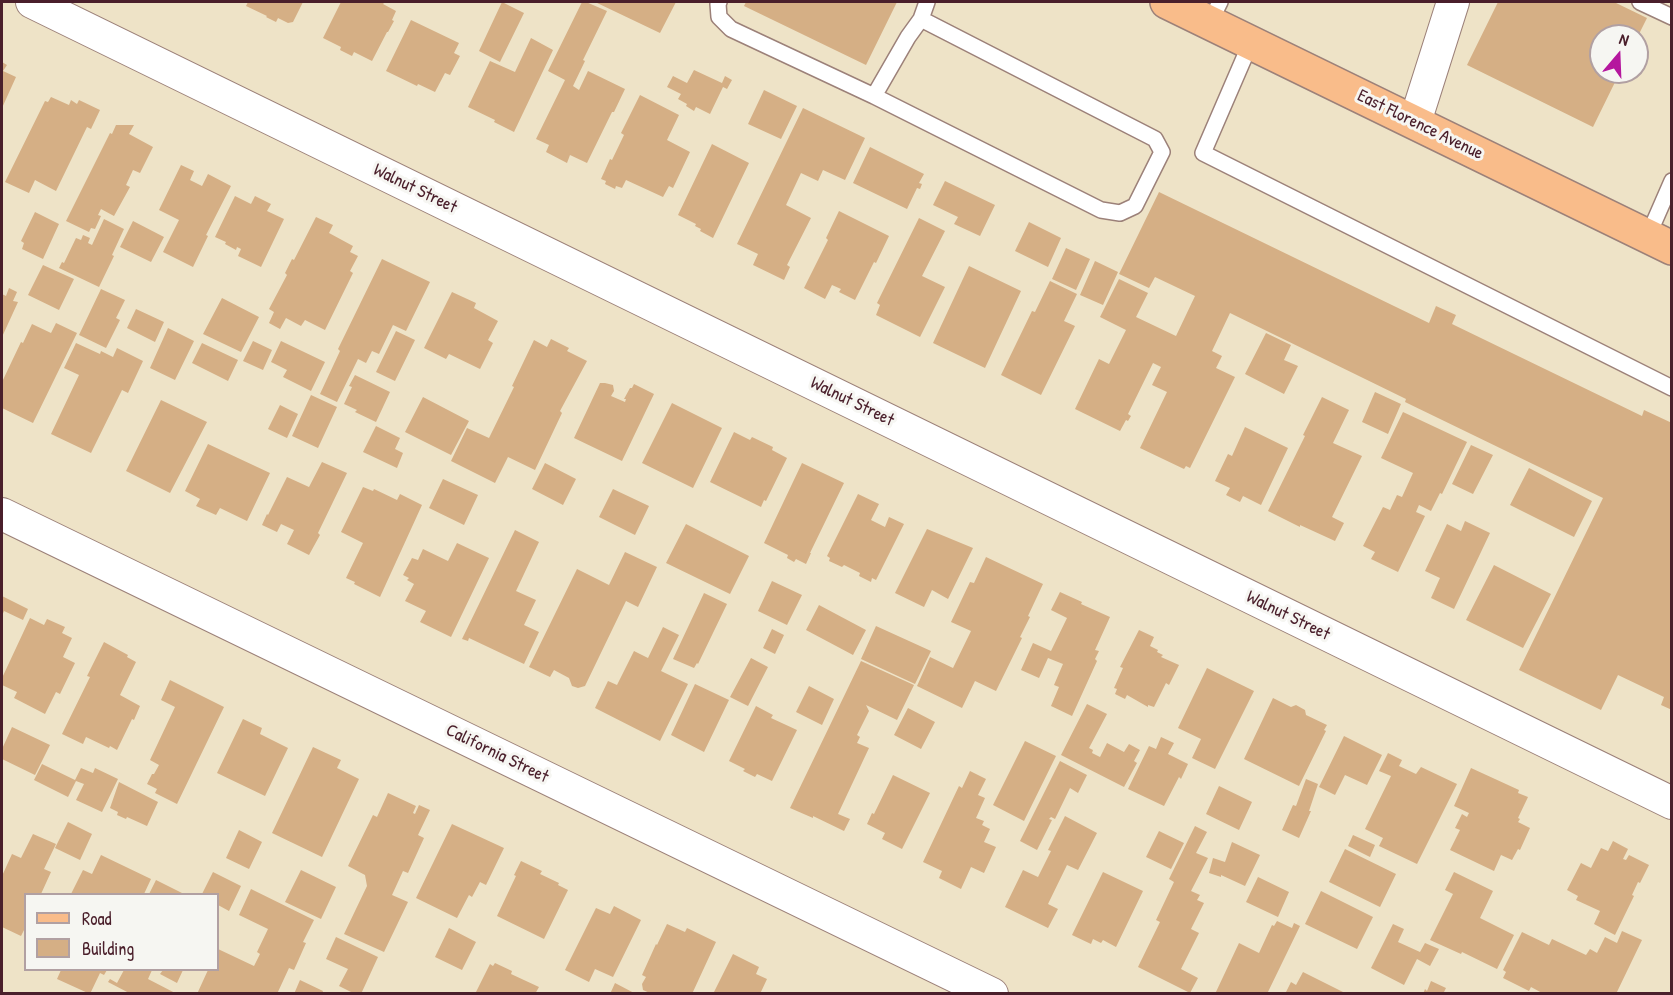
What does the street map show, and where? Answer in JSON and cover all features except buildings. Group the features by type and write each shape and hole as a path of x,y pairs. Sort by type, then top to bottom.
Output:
{"main road":[{"name":"East Florence Avenue","path":"1167,2 1215,12 1251,42 1660,242"}],"street":[{"name":"Walnut Street","path":"32,2 1671,803"},
{"path":"1415,122 1453,2"},
{"name":"California Street","path":"2,514 992,993"}],"lane":[{"path":"719,2 719,18 731,29 874,96 1101,210 1120,213 1135,206 1162,152 1155,139 921,19"},
{"path":"874,96 921,19 927,2"},
{"path":"1640,2 1671,17"},
{"path":"1251,42 1203,153 1671,387"},
{"path":"1660,242 1671,181"}]}
